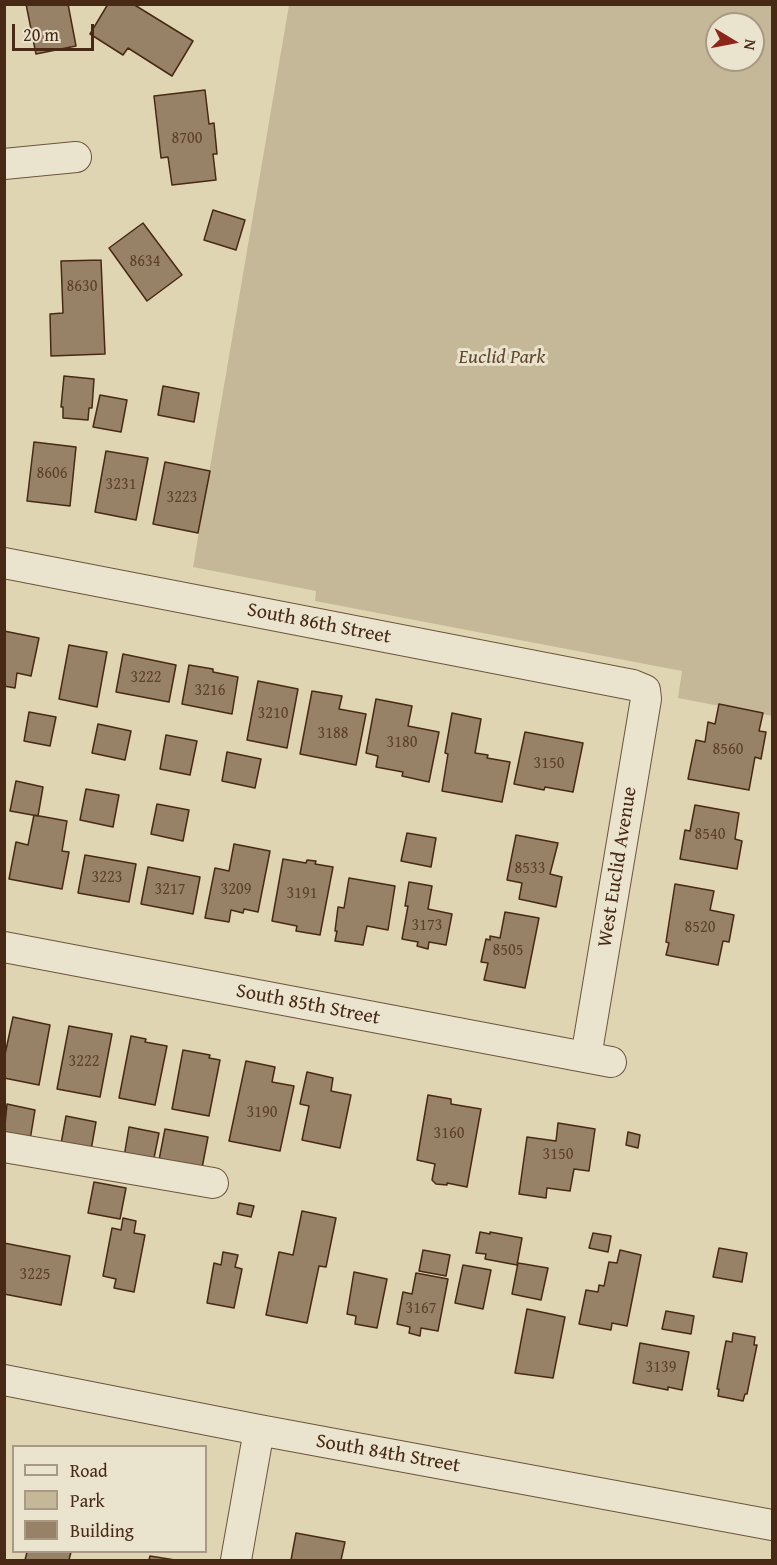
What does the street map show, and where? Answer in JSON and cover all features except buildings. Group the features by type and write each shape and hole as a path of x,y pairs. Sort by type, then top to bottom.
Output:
{"street":[{"path":"4,164 76,157"},
{"name":"South 86th Street","path":"4,562 633,685"},
{"name":"West Euclid Avenue","path":"599,1059 646,699 645,690 633,685"},
{"name":"South 85th Street","path":"4,948 599,1059"},
{"path":"4,1147 213,1183"},
{"name":"South 84th Street","path":"4,1380 259,1430 772,1525"},
{"path":"236,1560 259,1430"}],"green space":[{"name":"Euclid Park","path":"289,5 772,5 772,716 678,698 682,671 315,601 316,591 193,567"}]}
